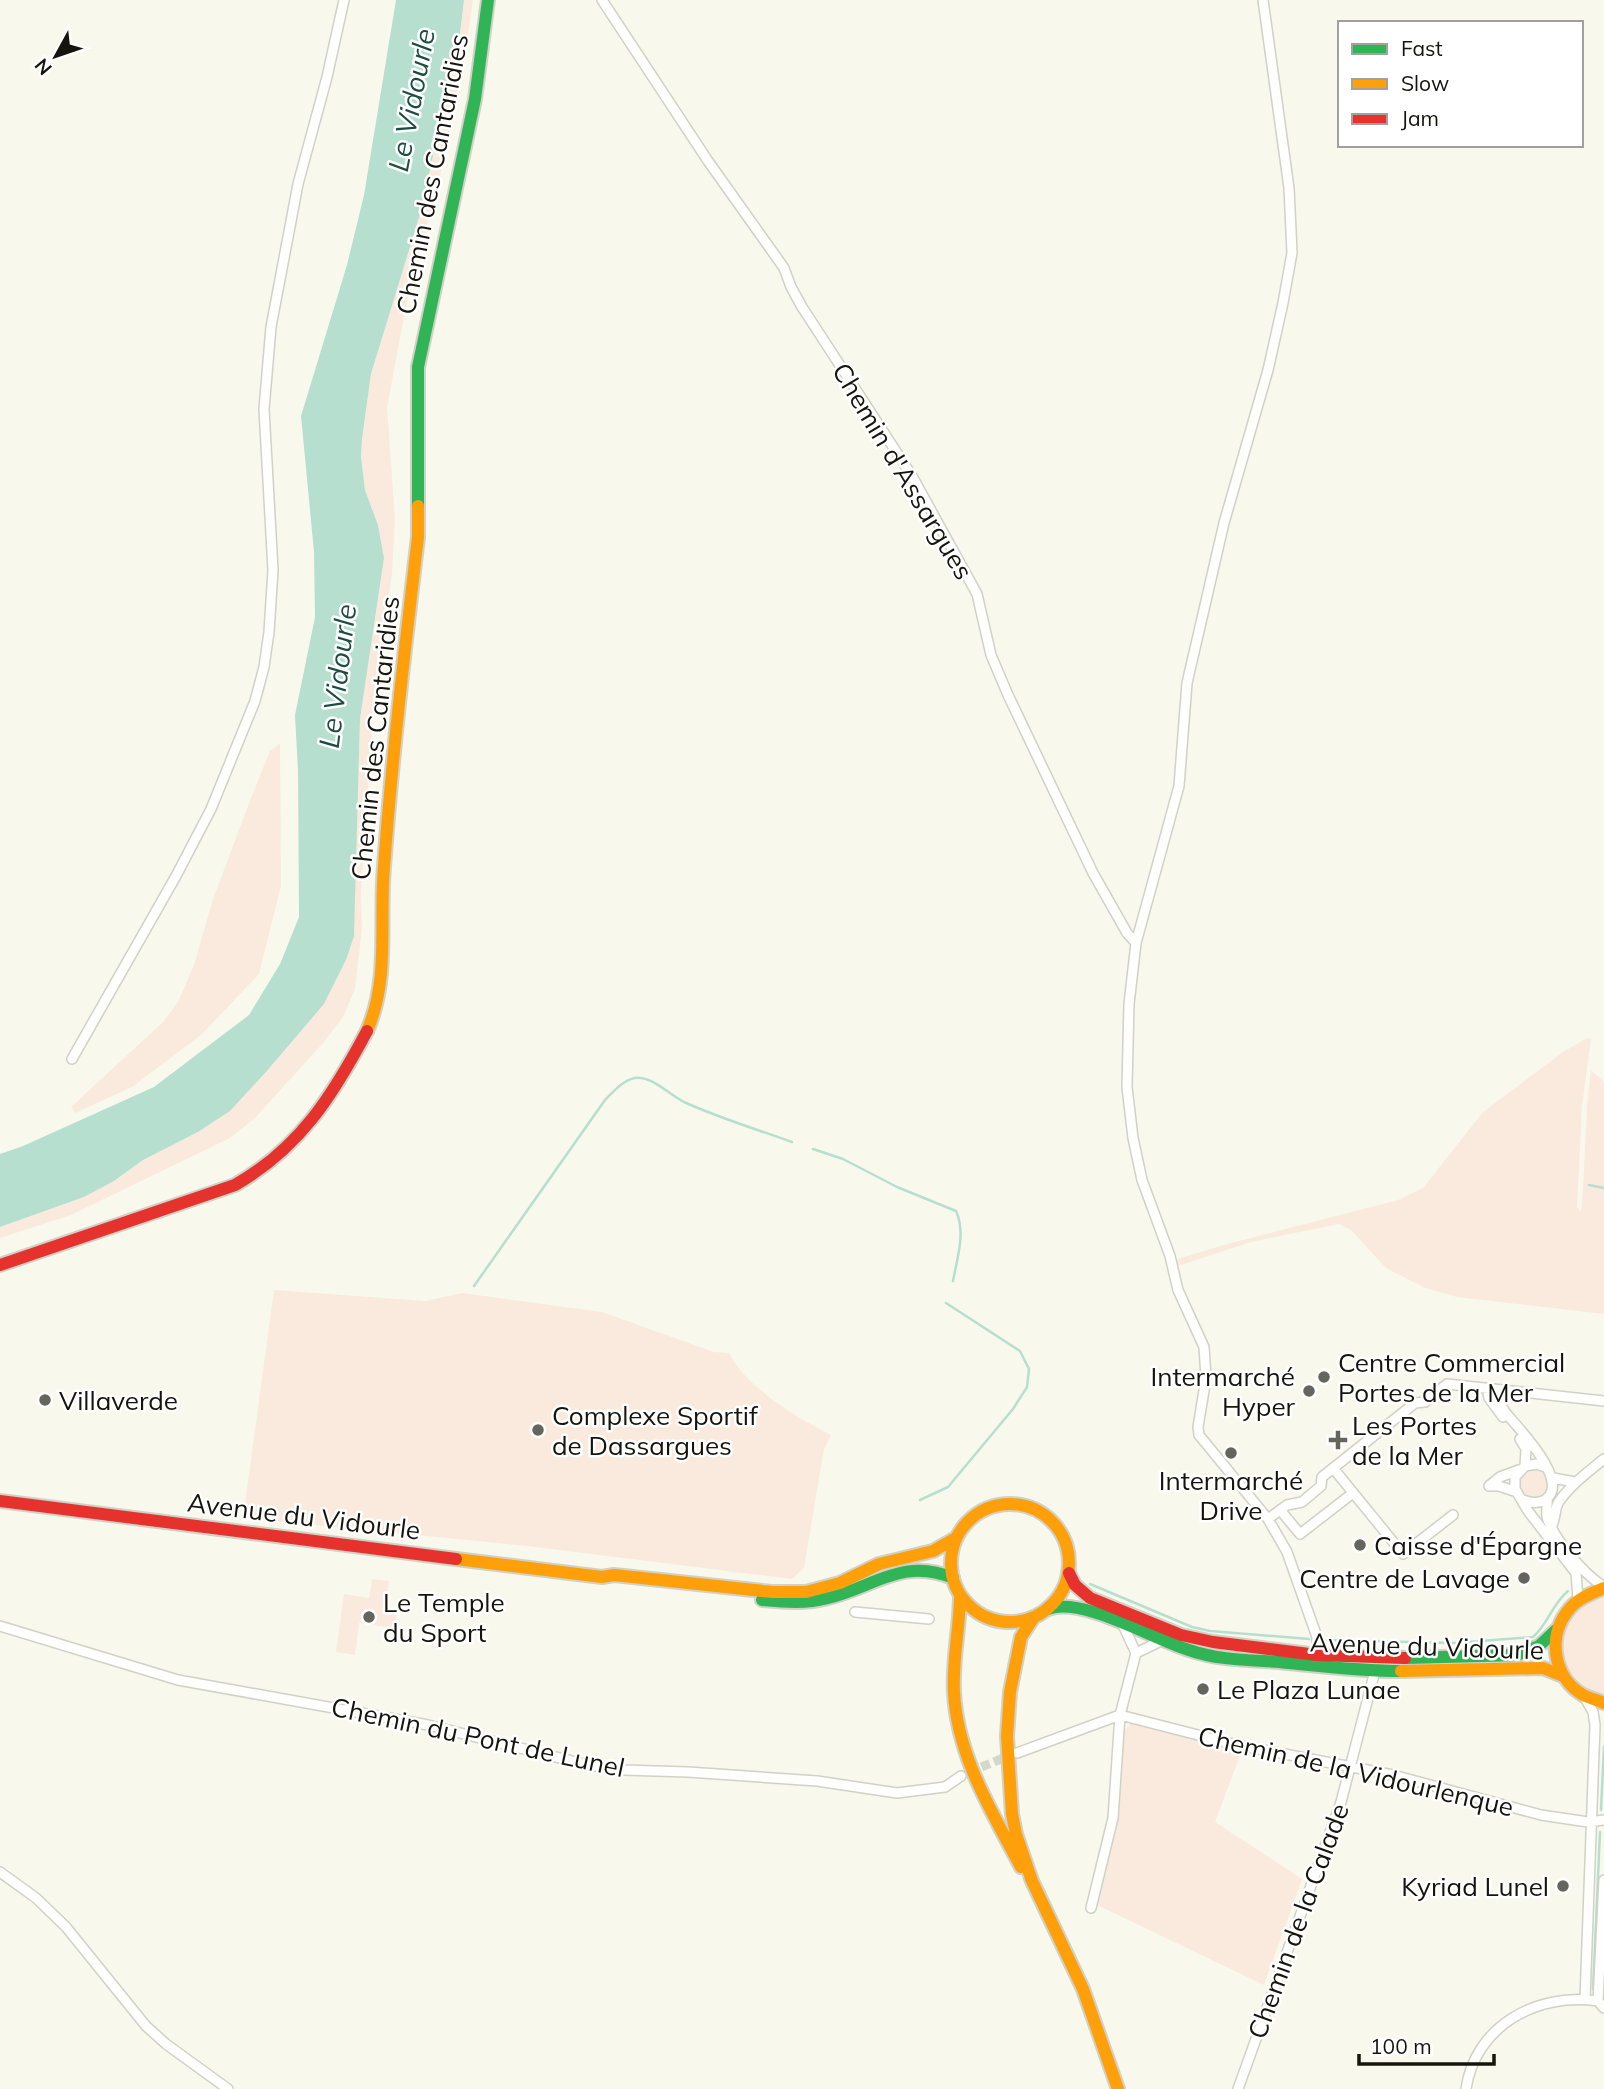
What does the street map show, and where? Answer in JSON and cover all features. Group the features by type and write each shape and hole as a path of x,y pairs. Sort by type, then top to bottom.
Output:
{"main road":[{"name":"Chemin des Cantaridies","path":"0,1265 223,1189 260,1171 287,1148 317,1116 342,1079 369,1028 383,963 382,888 393,746 418,537 418,367 475,99 488,0"},
{"name":"Avenue du Vidourle","path":"0,1501 602,1577 614,1575 772,1592 806,1592 840,1583 879,1564 933,1551 956,1538"},
{"path":"1008,1504 1021,1505 1045,1515 1062,1535 1069,1560 1069,1573 1059,1596 1048,1609 1034,1617 1013,1622 993,1619 974,1610 960,1595 953,1578 951,1554 956,1538 972,1517 983,1510 1008,1504"},
{"name":"Avenue du Vidourle","path":"602,1577 613,1582 787,1603 837,1596 889,1574 916,1569 929,1568 953,1578"},
{"name":"Avenue du Vidourle","path":"1069,1573 1075,1585 1090,1598 1181,1635 1213,1642 1317,1655 1406,1658 1528,1653 1542,1646 1578,1599"},
{"path":"1578,1599 1604,1588"},
{"path":"960,1595 954,1676 960,1732 976,1780 1024,1874 1032,1881"},
{"name":"Avenue du Vidourle","path":"1048,1609 1058,1605 1091,1611 1190,1651 1228,1658 1375,1671 1543,1668 1563,1676"},
{"path":"1034,1617 1021,1637 1010,1692 1007,1737 1016,1834 1032,1881 1083,1989 1118,2089"},
{"path":"1556,1630 1555,1649 1563,1676 1584,1696 1604,1703"}],"street":[{"path":"72,1059 211,809 255,701 264,667 273,570 264,409 271,327 298,184 327,77 344,0"},
{"name":"Chemin d'Assargues","path":"602,0 708,161 784,268 802,307 912,476 976,594 991,655 1088,862 1136,943"},
{"path":"1263,0 1289,188 1292,253 1268,370 1224,523 1187,683 1179,786 1136,943 1129,1004 1128,1087 1131,1125 1142,1180 1170,1256 1182,1303 1204,1347 1206,1378 1199,1435 1268,1518 1287,1552 1317,1637 1317,1655"},
{"path":"1268,1518 1287,1505 1302,1502 1319,1488 1322,1477 1333,1468 1415,1403 1425,1402 1447,1384 1604,1401"},
{"path":"1487,1388 1491,1400 1527,1449 1522,1468 1514,1481 1528,1511 1576,1573 1578,1599"},
{"path":"1502,1390 1502,1407 1541,1457 1553,1478 1547,1518 1557,1536 1587,1575 1604,1588"},
{"path":"1552,1525 1555,1521 1555,1509 1575,1482 1604,1459"},
{"path":"1545,1467 1537,1464 1522,1468 1500,1477 1489,1486 1499,1486 1534,1503 1549,1496 1565,1495"},
{"path":"1333,1468 1402,1555 1453,1515"},
{"path":"1553,1478 1575,1482"},
{"path":"1281,1511 1300,1534 1353,1493"},
{"path":"855,1612 929,1619"},
{"path":"1091,1908 1113,1818 1120,1715 1136,1653 1123,1625"},
{"name":"Chemin du Pont de Lunel","path":"0,1626 178,1680 415,1722 588,1765 623,1770 817,1782 897,1793 945,1787 961,1776"},
{"path":"1136,1653 1161,1641"},
{"name":"Chemin de la Calade","path":"1238,2089 1341,1802 1375,1671"},
{"path":"1584,1696 1593,1712 1595,1725 1585,1999"},
{"path":"1017,1753 1120,1715"},
{"name":"Chemin de la Vidourlenque","path":"1120,1715 1233,1744 1393,1775 1541,1815 1604,1820"},
{"path":"0,1872 36,1898 66,1927 146,2026 228,2089"},
{"path":"1466,2089 1478,2051 1491,2034 1507,2021 1535,2007 1585,1999 1601,2005 1604,1880"}],"shaded area":[{"path":"464,0 473,0 464,62 438,185 406,305 387,408 395,518 392,574 374,700 361,892 362,929 355,989 343,1017 324,1042 254,1119 230,1138 71,1215 0,1238 0,1227 84,1197 230,1111 324,1004 346,960 353,937 360,719 384,558 378,525 365,490 362,439 371,374 421,211 460,33"},
{"path":"280,743 281,886 259,974 201,1035 132,1087 75,1113 71,1107 163,1022 178,1002 194,965 213,899 251,798 270,751"},
{"path":"1587,1038 1591,1039 1582,1106 1577,1207 1581,1212 1591,1070 1604,1082 1604,1314 1457,1297 1425,1288 1386,1268 1351,1230 1339,1224 1251,1242 1175,1267 1174,1260 1398,1200 1423,1188 1483,1112 1563,1052"},
{"name":"Complexe Sportif de Dassargues","path":"274,1290 425,1301 462,1293 602,1312 714,1352 729,1353 747,1378 760,1389 788,1411 831,1435 824,1449 804,1568 792,1579 527,1546 243,1518"},
{"path":"1534,1469 1540,1470 1548,1478 1548,1490 1540,1498 1534,1499 1528,1498 1520,1490 1519,1484 1520,1478 1528,1470"},
{"name":"Le Temple du Sport","path":"372,1579 389,1581 385,1609 397,1611 395,1628 359,1623 355,1655 336,1652 344,1594 369,1598"},
{"path":"1604,1595 1604,1696 1585,1688 1571,1676 1563,1662 1561,1646 1564,1630 1572,1616 1586,1604"},
{"path":"1132,1722 1241,1753 1215,1822 1302,1879 1264,1985 1095,1904 1114,1822 1124,1731"}],"water":[{"name":"Le Vidourle","path":"396,0 464,0 460,33 421,211 371,374 362,439 365,490 378,525 384,558 360,719 354,936 346,960 324,1004 230,1111 84,1197 0,1227 0,1154 154,1087 249,1015 280,964 299,917 295,715 315,617 314,552 301,416 347,265 364,195"}],"waterway":[{"path":"474,1286 605,1100 630,1079 647,1079 697,1108 792,1142"},
{"path":"813,1149 843,1159 897,1187 956,1211 960,1237 953,1281"},
{"path":"1589,1185 1604,1188"},
{"path":"920,1500 948,1487 1013,1409 1027,1387 1029,1369 1020,1351 946,1303"},
{"path":"1090,1584 1192,1627 1210,1631 1309,1639"},
{"path":"1325,1640 1455,1643 1533,1637 1568,1591"},
{"path":"1601,1810 1604,1747"},
{"path":"1593,1989 1600,1832"}],"tunnel":[{"path":"969,1772 1011,1755"}],"traffic: fast":[{"path":"418,506 418,367 475,99 488,0"},
{"path":"762,1600 820,1600 904,1572 935,1572 953,1578"},
{"path":"1048,1609 1079,1608 1098,1613 1174,1645 1211,1656 1401,1671"},
{"path":"1405,1658 1517,1655 1539,1646 1556,1630"}],"traffic: slow":[{"path":"367,1031 379,991 381,971 387,826 418,537 418,506"},
{"path":"1010,1504 1033,1508 1052,1521 1065,1540 1069,1563 1065,1586 1052,1605 1033,1618 1010,1622 987,1618 968,1605 955,1586 951,1563 955,1540 968,1521 987,1508 1010,1504"},
{"path":"456,1559 602,1577 614,1575 772,1592 806,1592 840,1583 879,1564 933,1551 956,1538"},
{"path":"1604,1588 1584,1597 1571,1607 1561,1622 1556,1645 1557,1657 1565,1679 1583,1695 1604,1703"},
{"path":"960,1595 954,1692 962,1739 978,1783 1021,1867"},
{"path":"1034,1617 1021,1637 1010,1692 1007,1736 1012,1814 1032,1881 1083,1989 1118,2089"},
{"path":"1401,1671 1543,1668 1563,1676"}],"traffic: jam":[{"path":"0,1265 235,1185 278,1154 313,1118 341,1077 367,1031"},
{"path":"0,1501 456,1559"},
{"path":"1069,1573 1075,1585 1090,1598 1181,1635 1213,1642 1317,1655 1405,1658"}],"place":[{"name":"Centre Commercial Portes de la Mer","path":"1324,1377"},
{"name":"Intermarché Hyper","path":"1309,1391"},
{"name":"Villaverde","path":"45,1400"},
{"name":"Complexe Sportif de Dassargues","path":"538,1430"},
{"name":"Les Portes de la Mer","path":"1338,1440"},
{"name":"Intermarché Drive","path":"1231,1453"},
{"name":"Caisse d'Épargne","path":"1360,1545"},
{"name":"Centre de Lavage","path":"1524,1578"},
{"name":"Le Temple du Sport","path":"369,1617"},
{"name":"Le Plaza Lunae","path":"1203,1689"},
{"name":"Kyriad Lunel","path":"1563,1886"}]}
